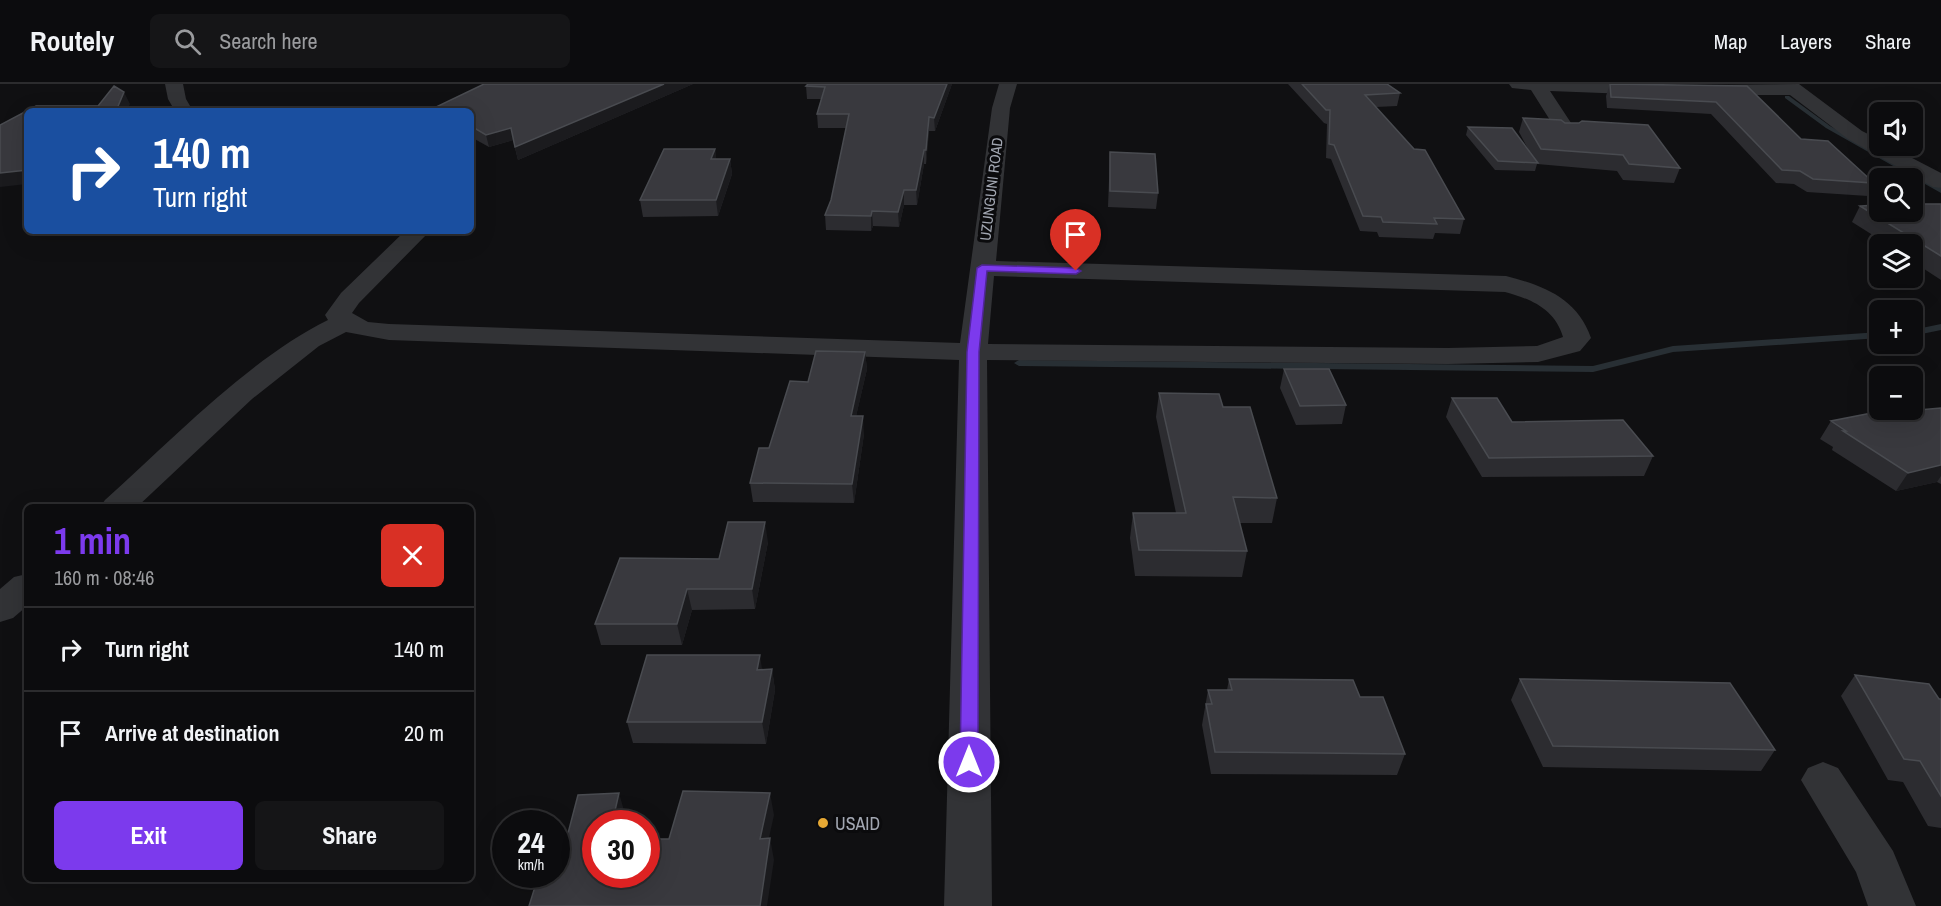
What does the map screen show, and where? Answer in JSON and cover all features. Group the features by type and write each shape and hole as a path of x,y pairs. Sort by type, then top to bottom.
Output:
{"street":[{"path":"174,84 177,99 182,108"},
{"name":"UZUNGUNI ROAD","path":"968,906 973,352 1001,108 1008,84"},
{"path":"1518,84 1670,90"},
{"path":"1538,86 1567,132"},
{"path":"1692,90 1791,87 1855,135 1941,182"},
{"path":"415,234 350,298 338,315 345,322 360,330 389,332 973,352 1538,354 1570,345 1577,338 1575,328 1565,312 1548,298 1506,284 982,268"},
{"path":"120,504 242,393 309,340 345,322"},
{"path":"0,609 24,589"},
{"path":"1823,780 1877,866 1892,906"}],"building":[{"path":"484,84 664,84 515,147 511,128 486,135 474,128 474,108 436,107"},
{"path":"808,84 947,84 934,118 929,117 926,150 924,150 916,190 904,190 898,212 872,211 871,216 825,215 831,200 849,114 817,114 825,87 806,86"},
{"path":"1302,84 1387,84 1400,93 1365,95 1414,149 1425,150 1464,219 1434,218 1437,224 1383,222 1381,217 1363,216 1334,145 1329,144 1330,110 1326,110"},
{"path":"1610,84 1747,86 1801,139 1828,141 1869,178 1869,183 1813,179 1800,171 1782,170 1716,102 1611,97"},
{"path":"114,86 124,92 117,108 96,108"},
{"path":"36,106 97,106 93,108 32,108"},
{"path":"24,112 24,170 0,173 0,125"},
{"path":"1523,118 1561,120 1565,123 1582,121 1648,125 1680,168 1629,164 1623,155 1541,149"},
{"path":"1468,127 1512,128 1538,163 1498,161"},
{"path":"664,149 715,149 711,159 730,159 716,200 640,200"},
{"path":"1110,152 1155,154 1158,193 1110,191"},
{"path":"1923,204 1941,204 1941,256 1923,245 1923,234 1905,234 1886,222 1923,222"},
{"path":"1869,205 1869,212 1860,206"},
{"path":"816,351 865,352 851,416 863,416 852,484 750,483 759,448 769,448 790,381 808,382"},
{"path":"1284,369 1329,369 1346,405 1300,406"},
{"path":"1159,393 1219,394 1223,407 1250,407 1277,498 1233,497 1247,551 1139,550 1133,513 1186,513"},
{"path":"1452,398 1497,398 1512,422 1623,420 1653,456 1489,458"},
{"path":"1941,408 1941,465 1908,473 1831,421 1869,414 1869,420 1923,420 1923,410"},
{"path":"728,522 765,522 752,589 687,589 677,624 595,624 620,558 719,559"},
{"path":"647,655 760,655 757,670 772,669 762,722 627,722"},
{"path":"1855,675 1929,684 1941,699 1941,796 1920,761 1904,759"},
{"path":"1229,679 1353,680 1360,697 1383,697 1405,754 1215,752 1206,704 1212,704 1208,690 1232,690"},
{"path":"1520,679 1730,683 1775,750 1553,746"},
{"path":"683,791 770,793 760,839 770,838 760,906 529,906 535,888 570,888 570,826 578,795 619,793 615,810 582,810 582,888 660,888 660,839 669,839"}],"waterway":[{"path":"1787,97 1828,127 1941,191"},
{"path":"1923,331 1941,327"},
{"path":"1019,363 1593,369 1673,349 1869,336"}],"place":[{"name":"USAID","path":"823,823"}],"route":[{"path":"969,762 973,352 982,268 1076,271"}]}
